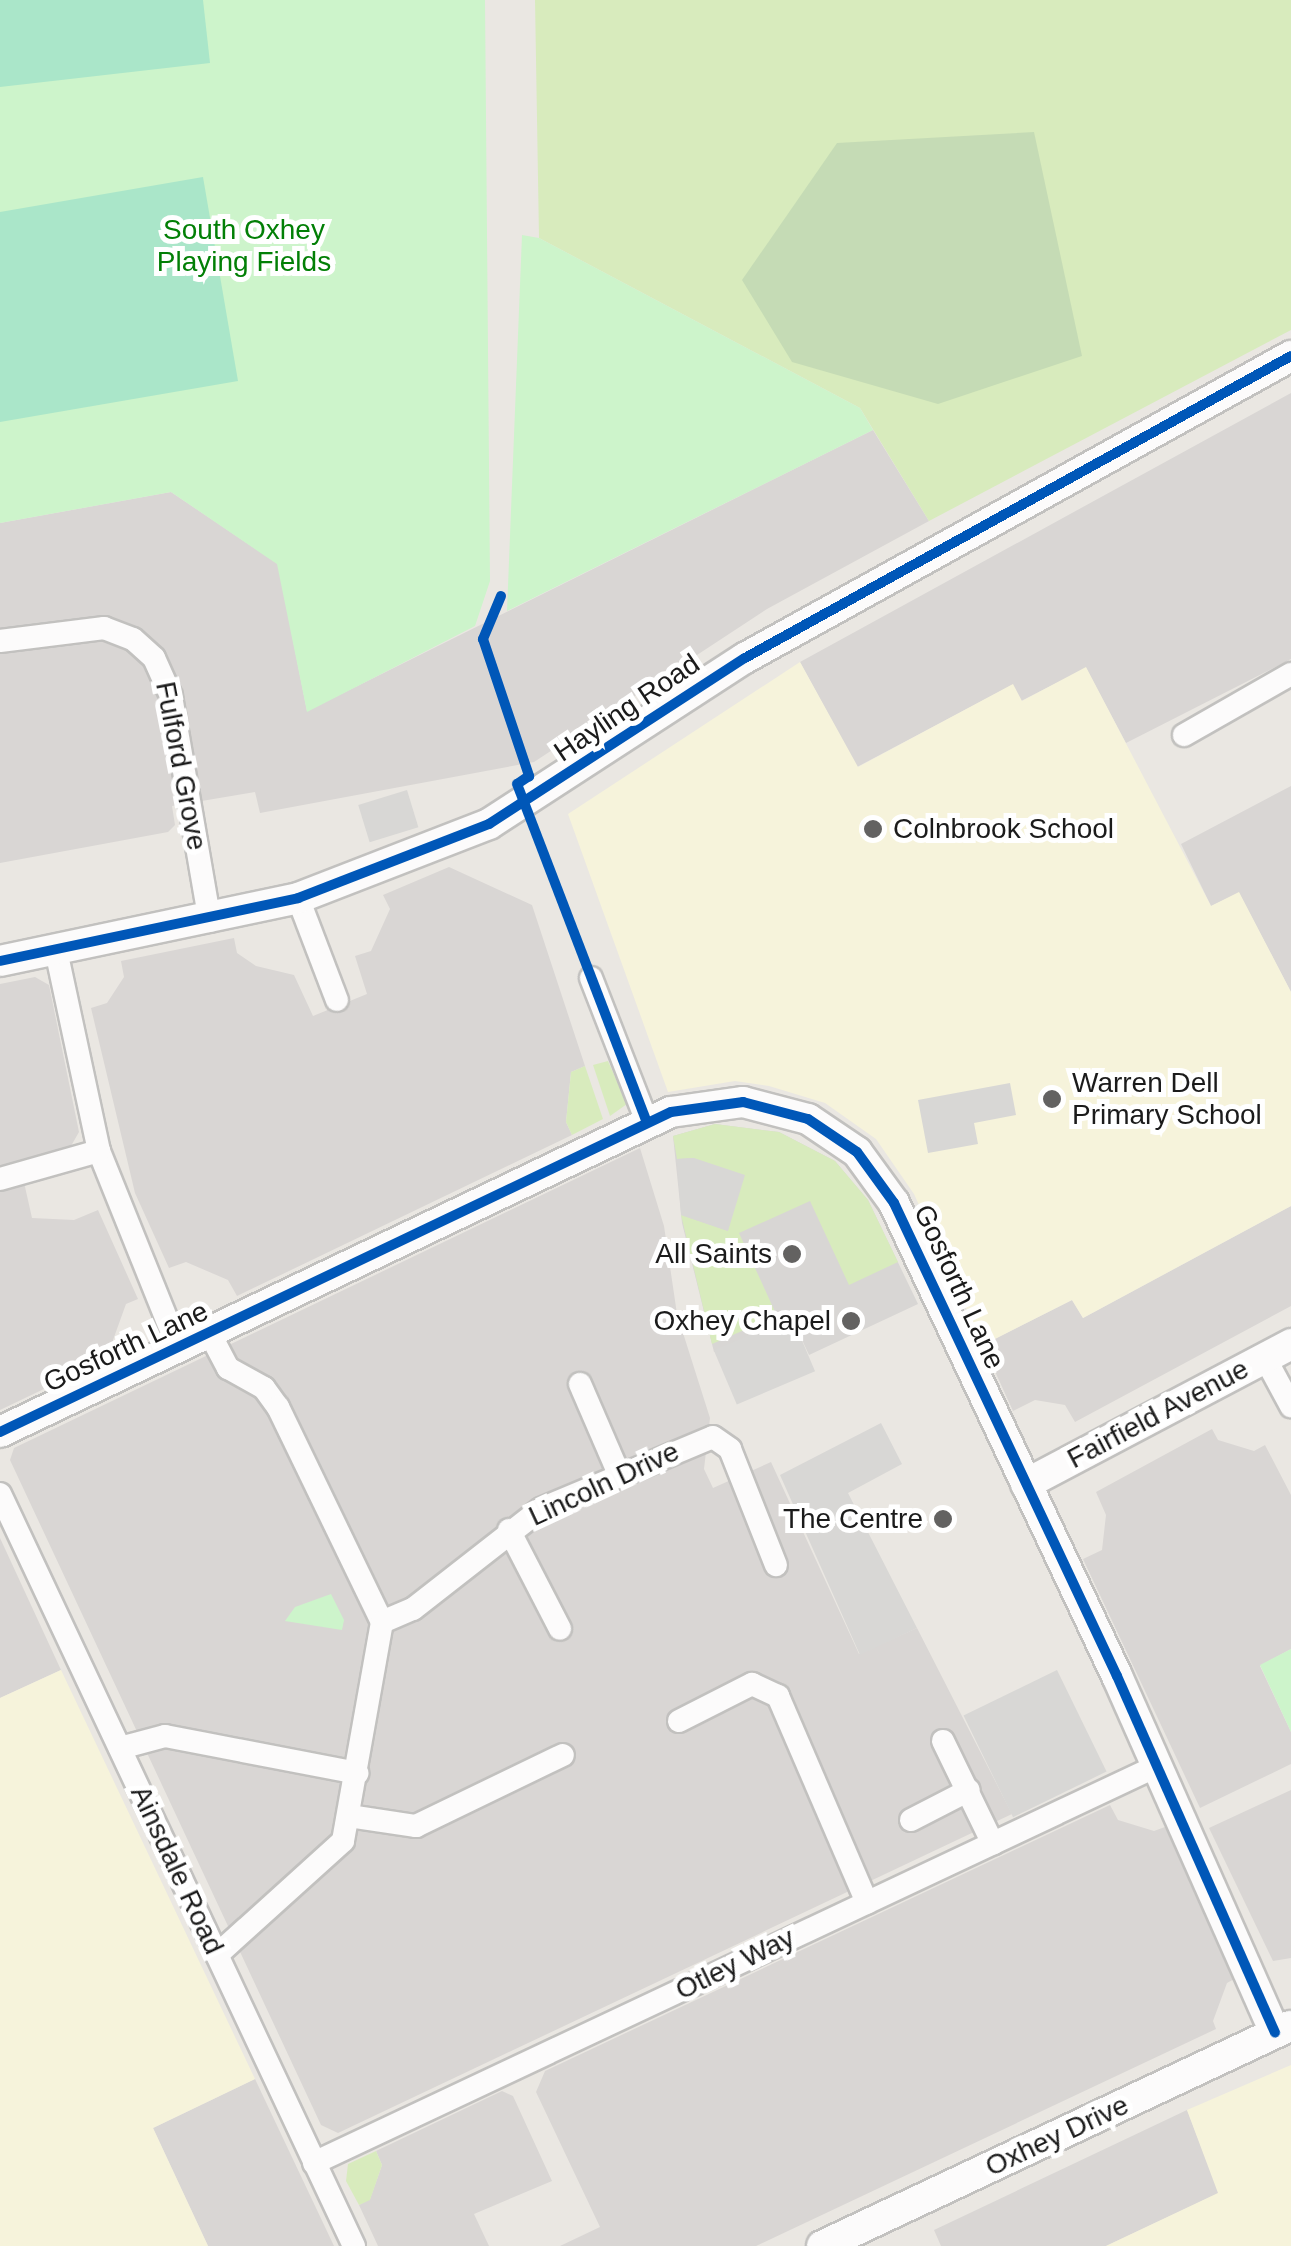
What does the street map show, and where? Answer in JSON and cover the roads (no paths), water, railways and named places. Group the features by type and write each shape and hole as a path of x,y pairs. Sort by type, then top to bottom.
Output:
{"street":[{"name":"Hayling Road","path":"0,961 210,921 298,898 489,824 745,658 1291,356"},
{"name":"Fulford Grove","path":"0,642 104,628 133,639 154,658 171,696 210,921"},
{"path":"1184,735 1291,674"},
{"path":"298,898 337,1000"},
{"path":"56,951 99,1151 178,1348"},
{"path":"591,978 646,1122"},
{"name":"Gosforth Lane","path":"0,1432 646,1122 690,1106 743,1102 808,1119 856,1152 894,1203 1283,2030"},
{"path":"0,1178 99,1151"},
{"path":"209,1332 225,1365 264,1388 278,1407 382,1622 349,1816 336,1853 217,1955"},
{"path":"1278,1351 1291,1406"},
{"name":"Fairfield Avenue","path":"1026,1484 1278,1351"},
{"path":"580,1384 619,1474"},
{"name":"Lincoln Drive","path":"382,1622 413,1610 509,1530 619,1474 699,1440 724,1442 776,1564"},
{"name":"Ainsdale Road","path":"0,1494 354,2246"},
{"path":"509,1530 560,1628"},
{"path":"680,1721 752,1684 778,1696 867,1903"},
{"path":"120,1748 166,1736 357,1773"},
{"path":"943,1741 993,1844"},
{"path":"349,1816 416,1826 563,1755"},
{"name":"Otley Way","path":"314,2163 1157,1766"},
{"path":"911,1820 969,1790"},
{"name":"Oxhey Drive","path":"822,2246 862,2238 1283,2030"}],"place":[{"name":"Colnbrook School","path":"873,829"},
{"name":"Warren Dell Primary School","path":"1052,1099"},
{"name":"All Saints","path":"792,1254"},
{"name":"Oxhey Chapel","path":"851,1321"},
{"name":"The Centre","path":"943,1519"}],"park label":[{"name":"South Oxhey Playing Fields","path":"244,246"}]}
